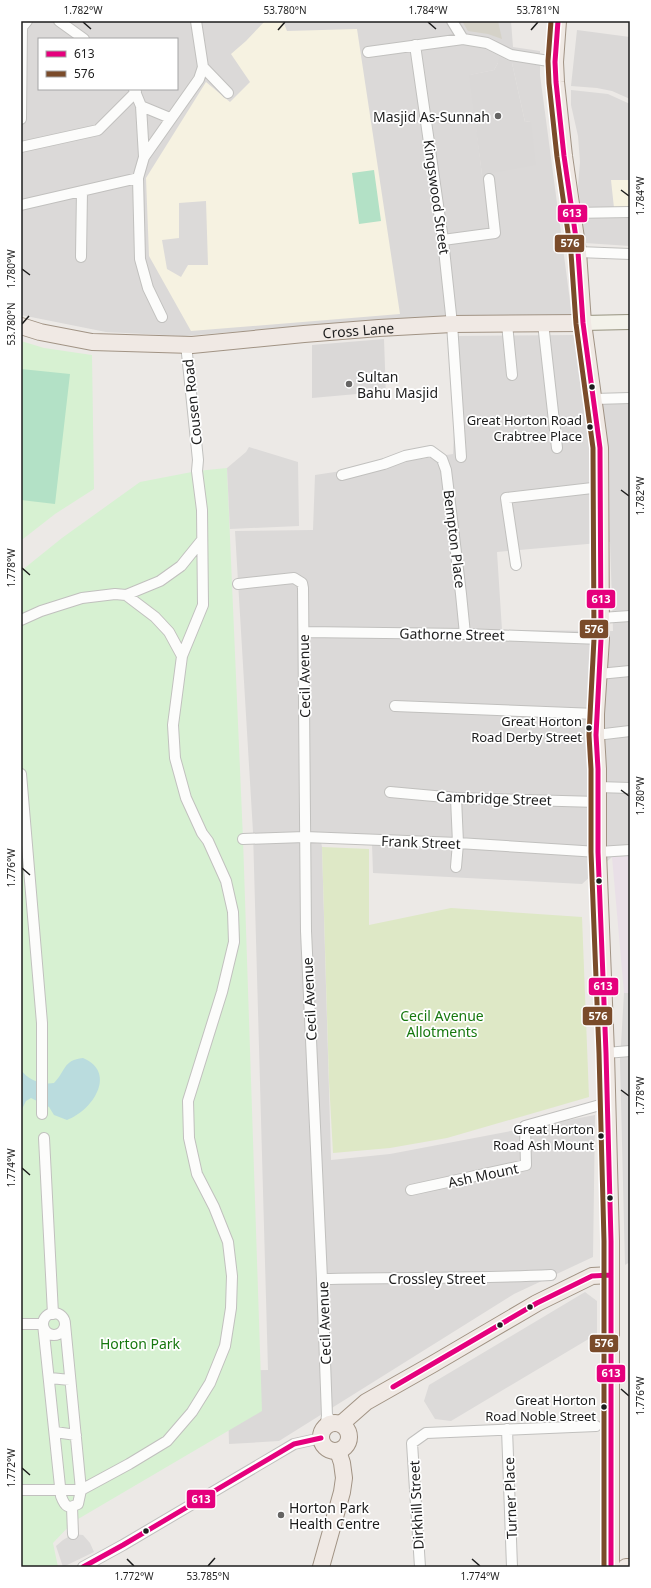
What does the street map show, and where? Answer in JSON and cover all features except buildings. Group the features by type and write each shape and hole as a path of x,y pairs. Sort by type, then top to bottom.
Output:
{"main road":[{"path":"558,21 555,62 563,148 578,252 583,323 600,448 601,639 596,735 598,852 606,1053 611,1275 611,1567"},
{"name":"Cross Lane","path":"21,326 40,332 92,342 134,345 192,345 311,333 452,324 583,323"},
{"path":"393,1387 356,1426 346,1447 338,1451 333,1451 325,1447 330,1426 366,1402 537,1303 592,1276 611,1275"},
{"path":"592,1276 606,1290 611,1302"},
{"path":"330,1426 348,1430 350,1438"},
{"path":"321,1567 342,1492 344,1478 342,1463 338,1451"},
{"path":"626,1567 630,1566"}],"street":[{"path":"59,21 72,25 83,38"},
{"path":"162,317 148,288 140,259 138,178 144,157 170,118 199,79 203,68 196,21"},
{"path":"452,21 463,39"},
{"path":"21,119 23,25"},
{"path":"368,52 463,39 487,44 511,55 555,62"},
{"name":"Kingswood Street","path":"415,46 443,240 452,324 461,457"},
{"path":"203,68 228,93"},
{"path":"21,147 98,130 135,91 141,106 144,157"},
{"path":"141,106 170,118"},
{"path":"21,205 138,178"},
{"path":"443,240 496,233 489,179"},
{"path":"81,258 82,191"},
{"path":"572,213 630,212"},
{"path":"578,252 630,254"},
{"path":"583,323 630,322"},
{"path":"543,323 557,448"},
{"path":"507,324 512,375"},
{"name":"Cousen Road","path":"81,1490 167,1441 192,1412 210,1383 225,1346 231,1308 232,1276 228,1242 214,1207 197,1174 189,1138 188,1101 222,992 234,942 233,912 226,881 186,798 175,758 173,725 182,656 203,605 202,510 197,471 198,460 186,344"},
{"path":"594,399 630,398"},
{"name":"Bempton Place","path":"342,475 384,464 406,456 431,451 442,459 446,470 461,594 464,634"},
{"path":"516,565 506,498 601,487"},
{"path":"21,620 41,611 82,598 115,594 126,595 160,581 181,566 202,540"},
{"name":"Cecil Avenue","path":"238,584 294,578 302,583 303,588 306,931 330,1426"},
{"path":"126,595 155,617 169,632 182,656"},
{"path":"601,618 630,616"},
{"name":"Gathorne Street","path":"304,632 464,634 601,639"},
{"path":"598,674 630,671"},
{"path":"394,706 596,714"},
{"path":"596,735 630,731"},
{"path":"21,774 42,1023 42,1114"},
{"name":"Cambridge Street","path":"390,792 456,798 598,795 630,788"},
{"path":"456,798 458,843 456,867"},
{"name":"Frank Street","path":"244,839 305,837 458,843 598,852 630,850"},
{"path":"606,1053 630,1051"},
{"name":"Ash Mount","path":"411,1190 526,1165 525,1126 607,1103"},
{"path":"44,1138 53,1314"},
{"name":"Crossley Street","path":"322,1279 381,1277 454,1279 550,1275"},
{"path":"53,1314 57,1314 62,1318 65,1324 81,1490 78,1504 72,1507 67,1506 64,1503 61,1490 44,1324 45,1319 49,1315 53,1314"},
{"path":"21,1324 44,1324"},
{"path":"44,1324 46,1331 49,1334 55,1335 63,1330 65,1324"},
{"path":"50,1378 70,1380"},
{"path":"83,1567 130,1541 294,1444 330,1426"},
{"path":"507,1429 596,1426"},
{"name":"Dirkhill Street","path":"420,1567 412,1443 426,1433 507,1429"},
{"name":"Turner Place","path":"507,1429 512,1567"},
{"path":"55,1432 76,1435"},
{"path":"21,1490 81,1490"},
{"path":"72,1507 74,1534"}],"shaded area":[{"path":"21,21 511,21 513,47 540,51 540,75 572,316 391,319 184,336 106,332 21,315","holes":["498,63 512,63 525,122 531,121 482,175 470,75 494,70"]},
{"path":"265,21 283,21 287,31 357,29 400,314 191,331 149,256 146,178 206,82 230,102 250,82 231,54"},
{"path":"462,21 498,21 502,39 488,34 468,31"},
{"path":"577,30 630,37 630,99 612,91 571,86"},
{"path":"499,57 512,63 525,122 531,121 536,165 482,175 469,75 494,70 498,63"},
{"path":"571,90 608,94 630,104 630,246 585,243 578,186 580,162 578,136 571,105"},
{"path":"611,180 630,180 630,209 614,208"},
{"path":"206,201 208,265 188,265 181,277 167,269 162,240 179,238 179,203"},
{"path":"574,335 586,407 604,399 630,400 630,856 612,857 582,884 373,873 372,844 319,832 322,847 331,1160 390,1154 595,1115 593,1257 514,1294 279,1441 229,1444 227,1371 268,1370 253,832 235,531 313,530 315,475 453,454 458,336","holes":["610,542 613,631 502,630 497,552"]},
{"path":"384,339 386,396 369,397 368,393 312,398 312,345"},
{"path":"249,447 298,462 299,526 230,529 227,468 246,452"},
{"path":"630,856 630,993 624,993 612,857"},
{"path":"624,993 630,993 630,1262 625,1265 620,1061"},
{"path":"585,1292 597,1301 597,1334 451,1421 435,1419 424,1401 429,1385"},
{"path":"73,1534 83,1535 90,1543 94,1552 63,1567 56,1546"}],"green space":[{"path":"374,170 381,221 359,224 352,173"},
{"path":"21,341 44,348 92,355 94,489 55,514 23,539 21,539"},
{"path":"21,369 70,374 55,504 21,500"},
{"name":"Horton Park","path":"227,468 243,839 262,1411 73,1522 53,1543 58,1567 21,1567 21,571 62,538 140,482 197,471"},
{"name":"Cecil Avenue Allotments","path":"322,847 369,849 369,925 451,908 582,917 589,1097 447,1138 390,1148 333,1153 329,1081"}],"water":[{"path":"83,1058 93,1065 99,1073 100,1082 98,1091 85,1109 67,1120 54,1115 49,1107 31,1098 26,1101 21,1111 21,1070 27,1077 36,1081 54,1083 68,1064 77,1059"}],"transit line":[{"name":"576","path":"551,21 548,61 549,83 557,157 571,253 576,324 593,448 594,639 589,735 591,769 591,852 599,1053 604,1241 604,1567"},
{"name":"613","path":"558,21 555,62 556,82 564,156 578,252 583,323 600,448 601,639 596,735 598,769 598,852 606,1053 611,1241 611,1567"},
{"name":"613","path":"393,1387 537,1303 592,1276 611,1275"},
{"name":"613","path":"83,1567 294,1444 321,1438"}],"place":[{"name":"Masjid As-Sunnah","path":"498,116"},
{"name":"Sultan Bahu Masjid","path":"349,384"},
{"name":"Great Horton Road Crabtree Place","path":"590,427"},
{"name":"Great Horton Road Derby Street","path":"589,728"},
{"name":"Great Horton Road Ash Mount","path":"601,1136"},
{"name":"Great Horton Road Noble Street","path":"604,1407"},
{"name":"Horton Park Health Centre","path":"281,1515"}]}
